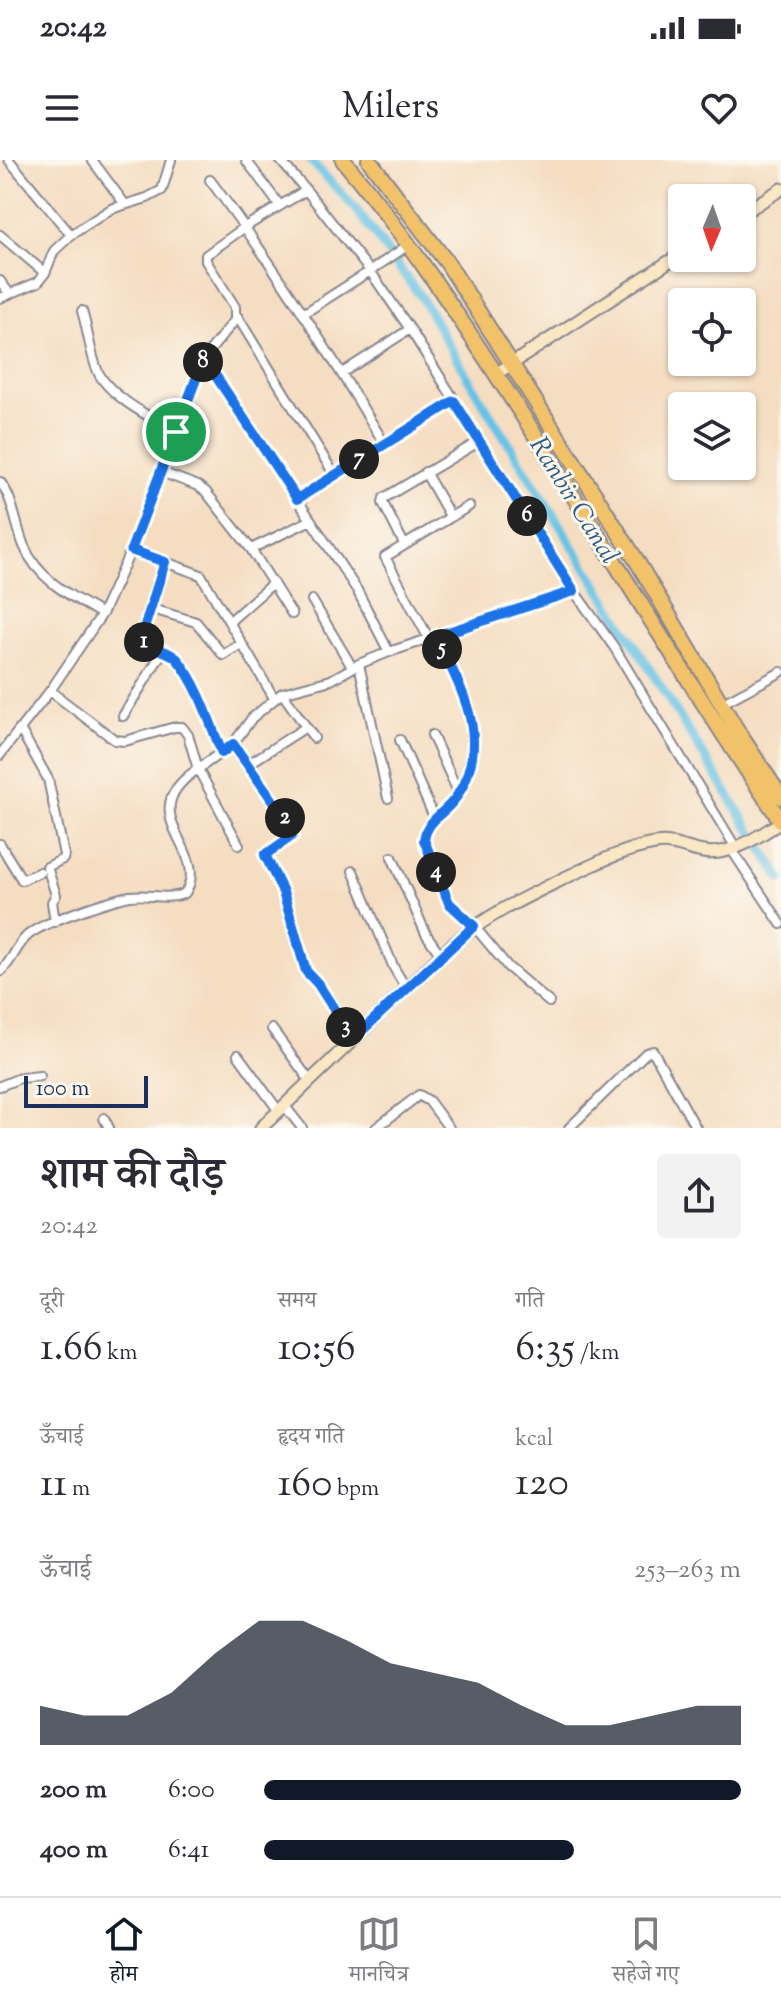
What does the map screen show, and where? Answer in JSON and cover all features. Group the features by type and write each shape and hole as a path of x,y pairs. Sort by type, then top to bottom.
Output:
{"highway":[{"path":"343,160 405,247 457,311 781,822"},
{"path":"369,160 448,264 635,558 721,704 781,797"}],"street":[{"path":"9,160 71,235"},
{"path":"92,160 124,203"},
{"path":"0,298 34,284 45,273 54,251 71,235 124,203 147,198 162,190 171,160"},
{"path":"246,160 280,206"},
{"path":"280,160 370,271 410,329 574,591 614,647 781,924"},
{"path":"210,180 303,314 384,443"},
{"path":"756,205 781,189"},
{"path":"306,190 245,227 207,253 205,258 334,474"},
{"path":"0,235 45,273"},
{"path":"303,314 405,247"},
{"path":"496,374 668,262"},
{"path":"0,281 9,293"},
{"path":"82,311 98,372 108,385 141,411 176,432"},
{"path":"0,755 50,691 102,614 131,550 204,358 233,325 237,316"},
{"path":"342,373 410,329"},
{"path":"204,358 365,602 389,652"},
{"path":"297,499 454,401"},
{"path":"404,544 383,500 480,441"},
{"path":"161,472 206,492 251,549 292,614"},
{"path":"425,472 450,516"},
{"path":"0,482 9,497 25,548 42,575 102,614"},
{"path":"469,506 404,544 386,556 385,560 433,638 465,699 474,727 472,758 459,794 434,817 424,835 425,843 449,903 474,926 508,967 549,1002"},
{"path":"251,549 311,520"},
{"path":"131,550 201,575 241,644 314,738"},
{"path":"165,562 141,638 145,643 177,658 222,753"},
{"path":"229,622 273,583"},
{"path":"0,972 30,933 55,922 127,897 185,893 191,882 191,870 169,813 178,788 184,780 233,744 252,718 278,695 324,682 389,652 574,591"},
{"path":"312,600 356,665 388,798"},
{"path":"149,608 196,622 223,655 241,644"},
{"path":"123,716 163,651"},
{"path":"721,704 781,672"},
{"path":"50,691 115,740 125,741 175,727 185,729 198,769 239,845"},
{"path":"247,765 306,727"},
{"path":"20,729 48,779 64,855 63,859 47,867 56,895 52,902 55,922"},
{"path":"432,735 459,794"},
{"path":"400,740 434,817"},
{"path":"233,744 293,829 292,836 265,855 283,892 306,971 318,984 353,1039"},
{"path":"261,1128 474,926 508,905 615,854 666,842 705,853 734,848 781,822"},
{"path":"0,844 22,880 40,872"},
{"path":"392,857 426,934 442,957"},
{"path":"353,871 394,968 407,990"},
{"path":"272,1029 310,1081"},
{"path":"569,1128 646,1053 653,1051 696,1128"},
{"path":"238,1055 281,1108 302,1128"},
{"path":"0,1086 20,1078 40,1076"},
{"path":"376,1128 419,1095 429,1101 449,1128"},
{"path":"104,1118 109,1128"}],"waterway":[{"name":"Ranbir Canal","path":"310,160 355,208 421,297 472,385 781,879"}],"route":[{"path":"204,358 297,499 454,401 574,591 436,636 465,699 474,727 474,742 472,758 459,794 434,817 424,840 449,903 474,926 353,1039 318,984 306,971 283,892 265,855 292,836 293,829 233,744 222,753 207,714 177,658 145,643 141,638 165,562 131,550 176,432 204,358"}]}
